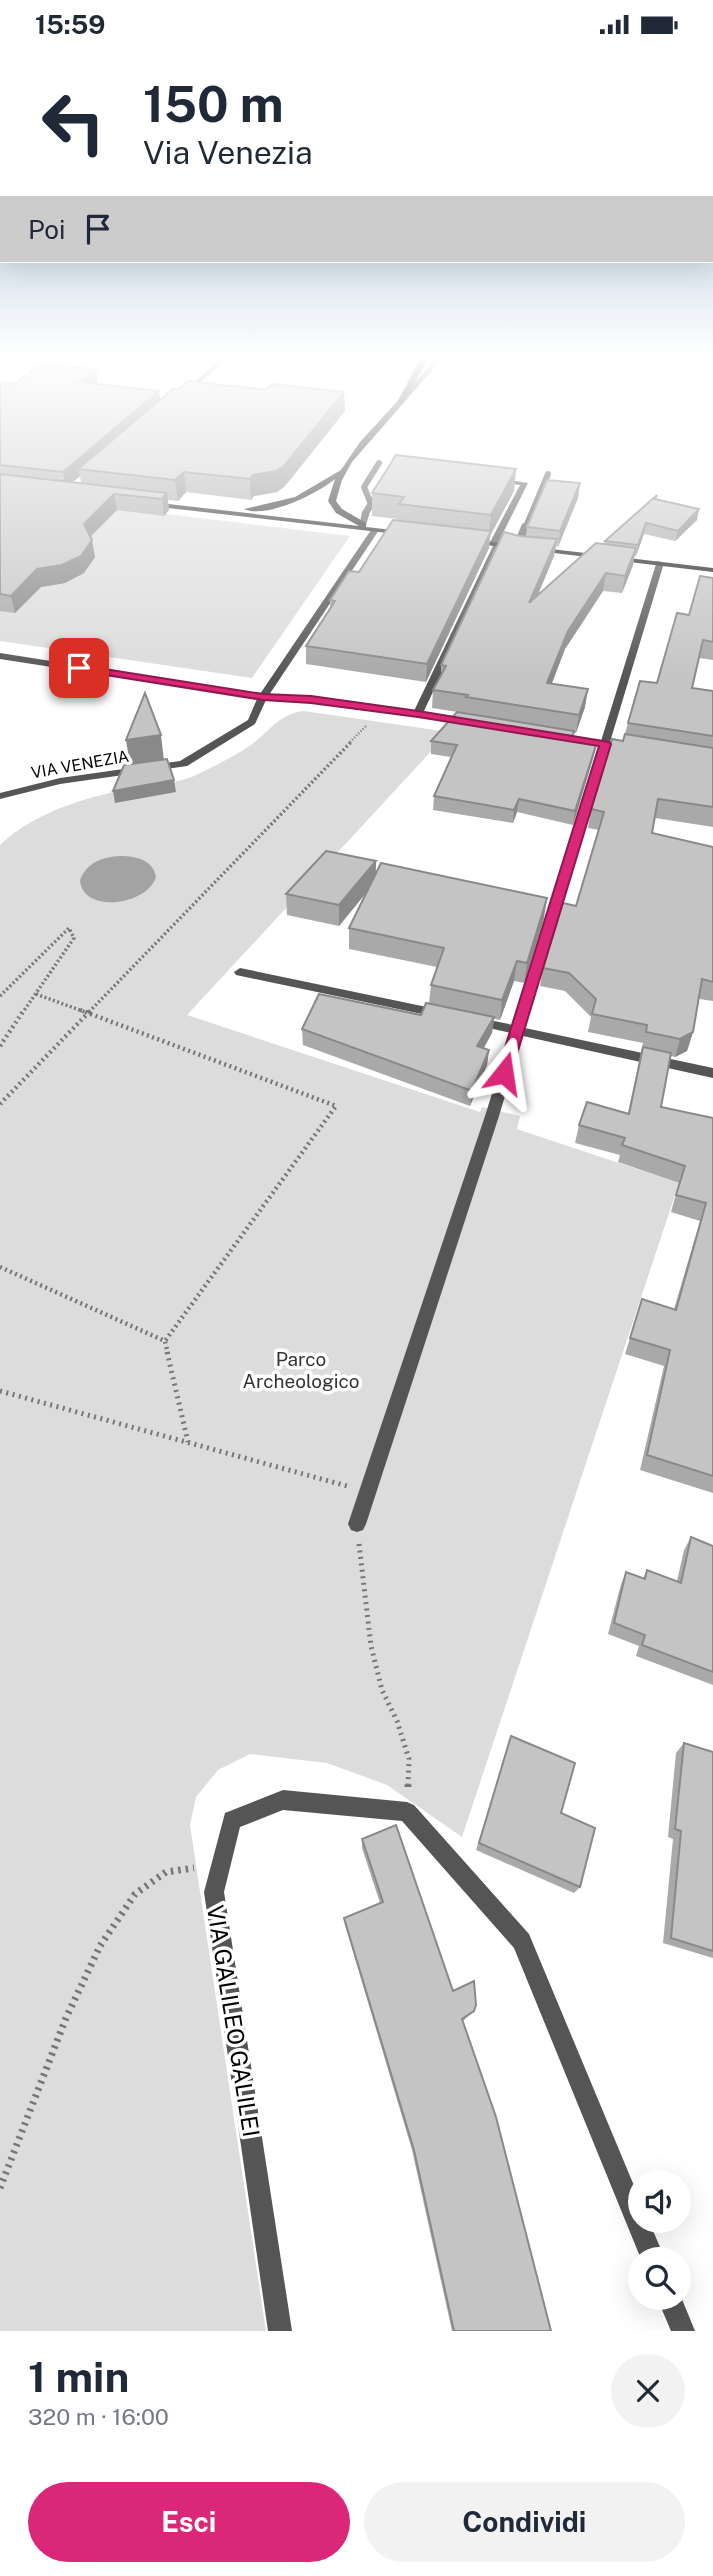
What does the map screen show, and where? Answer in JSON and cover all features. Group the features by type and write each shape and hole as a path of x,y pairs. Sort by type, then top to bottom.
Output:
{"main road":[{"path":"194,509 239,509 289,503 323,487 346,467"},
{"path":"346,467 332,501 339,511 375,530"},
{"path":"144,503 414,535"},
{"path":"467,541 713,570"}],"street":[{"path":"418,714 524,483 484,479"},
{"path":"362,524 386,480"},
{"name":"VIA VENEZIA","path":"0,796 60,781 183,765 252,722 263,697 375,530"},
{"path":"357,1524 492,1116 660,563"},
{"path":"0,656 263,697 311,700 485,725"},
{"path":"565,738 646,750"},
{"path":"240,972 713,1073"},
{"name":"VIA GALILEO GALILEI","path":"280,2331 214,1892 232,1820 283,1800 407,1812"},
{"path":"407,1812 522,1941 648,2247"},
{"path":"674,2310 683,2331"}],"lane":[{"path":"371,504 364,487 377,465"},
{"path":"517,547 548,474"}],"path":[{"path":"0,1104 373,719"},
{"path":"0,996 69,928 74,938 0,1046"},
{"path":"36,994 336,1106 165,1341 188,1442"},
{"path":"0,1267 165,1341"},
{"path":"0,1391 368,1492"},
{"path":"357,1524 371,1646 382,1690 397,1721 409,1759 407,1812"},
{"path":"0,2188 66,2018 100,1946 135,1894 166,1872 221,1864"}],"green space":[{"path":"0,494 350,536 252,678 0,641"},
{"name":"Parco Archeologico","path":"304,711 449,732 187,1015 480,1112 482,1107 520,1116 517,1129 679,1183 462,1837 387,1785 327,1763 250,1754 218,1770 196,1797 190,1825 266,2331 0,2331 0,845 31,822 66,806 123,790 194,776 244,749 281,719"}],"shaded area":[{"path":"124,856 140,859 152,867 156,877 150,887 129,900 115,902 91,898 83,891 80,880 87,868 104,859"}],"building":[{"path":"4,465 71,465 63,472"},
{"path":"82,465 284,465 276,471 253,475 250,479 184,472 175,480 78,469"},
{"path":"389,465 486,465 516,469 491,515 399,504 404,497 372,493"},
{"path":"0,474 167,493 162,499 114,494 84,524 92,540 81,556 62,565 37,569 11,596 0,594"},
{"path":"547,480 580,483 560,531 527,527"},
{"path":"657,495 655,499 699,509 678,531 646,523 638,545 605,541"},
{"path":"393,520 491,531 427,664 306,646 335,601 330,600 349,571 359,572"},
{"path":"504,532 557,539 529,603 596,543 636,548 625,576 606,573 568,631 547,683 588,689 579,715 433,690 446,666 441,665"},
{"path":"700,576 713,578 713,642 703,640 692,688 713,691 713,736 628,723 640,681 657,683 677,613 689,615"},
{"path":"145,693 161,735 126,740"},
{"path":"457,712 574,731 572,738 597,742 575,811 519,799 514,810 434,796 457,745 431,741"},
{"path":"625,734 713,748 713,807 658,799 652,833 713,847 713,982 702,979 693,1032 680,1039 646,1032 647,1025 592,1014 596,999 569,973 543,968 563,903 576,906 604,812 591,809 612,739 623,741"},
{"path":"167,759 174,780 113,791 124,765"},
{"path":"326,851 376,861 339,905 286,894"},
{"path":"381,863 547,898 527,963 517,961 502,1000 431,985 444,948 349,928"},
{"path":"319,994 421,1015 426,1003 494,1017 477,1046 489,1050 472,1091 302,1029"},
{"path":"643,1047 671,1053 661,1107 713,1118 713,1476 647,1455 670,1350 630,1338 642,1299 676,1310 706,1203 676,1195 685,1166 622,1145 625,1138 579,1125 587,1102 629,1114"},
{"path":"691,1537 713,1546 713,1672 642,1645 645,1635 614,1623 626,1572 645,1579 647,1570 681,1583"},
{"path":"511,1736 575,1763 561,1813 595,1828 580,1887 479,1843"},
{"path":"684,1743 713,1752 713,1951 671,1938 681,1831 675,1829"},
{"path":"396,1825 453,1991 474,1981 476,2005 474,2011 462,2019 496,2117 551,2331 454,2331 414,2150 344,1918 383,1902 362,1839"}],"route":[{"path":"79,668 263,697 311,700 418,714 605,744 504,1073"}]}
